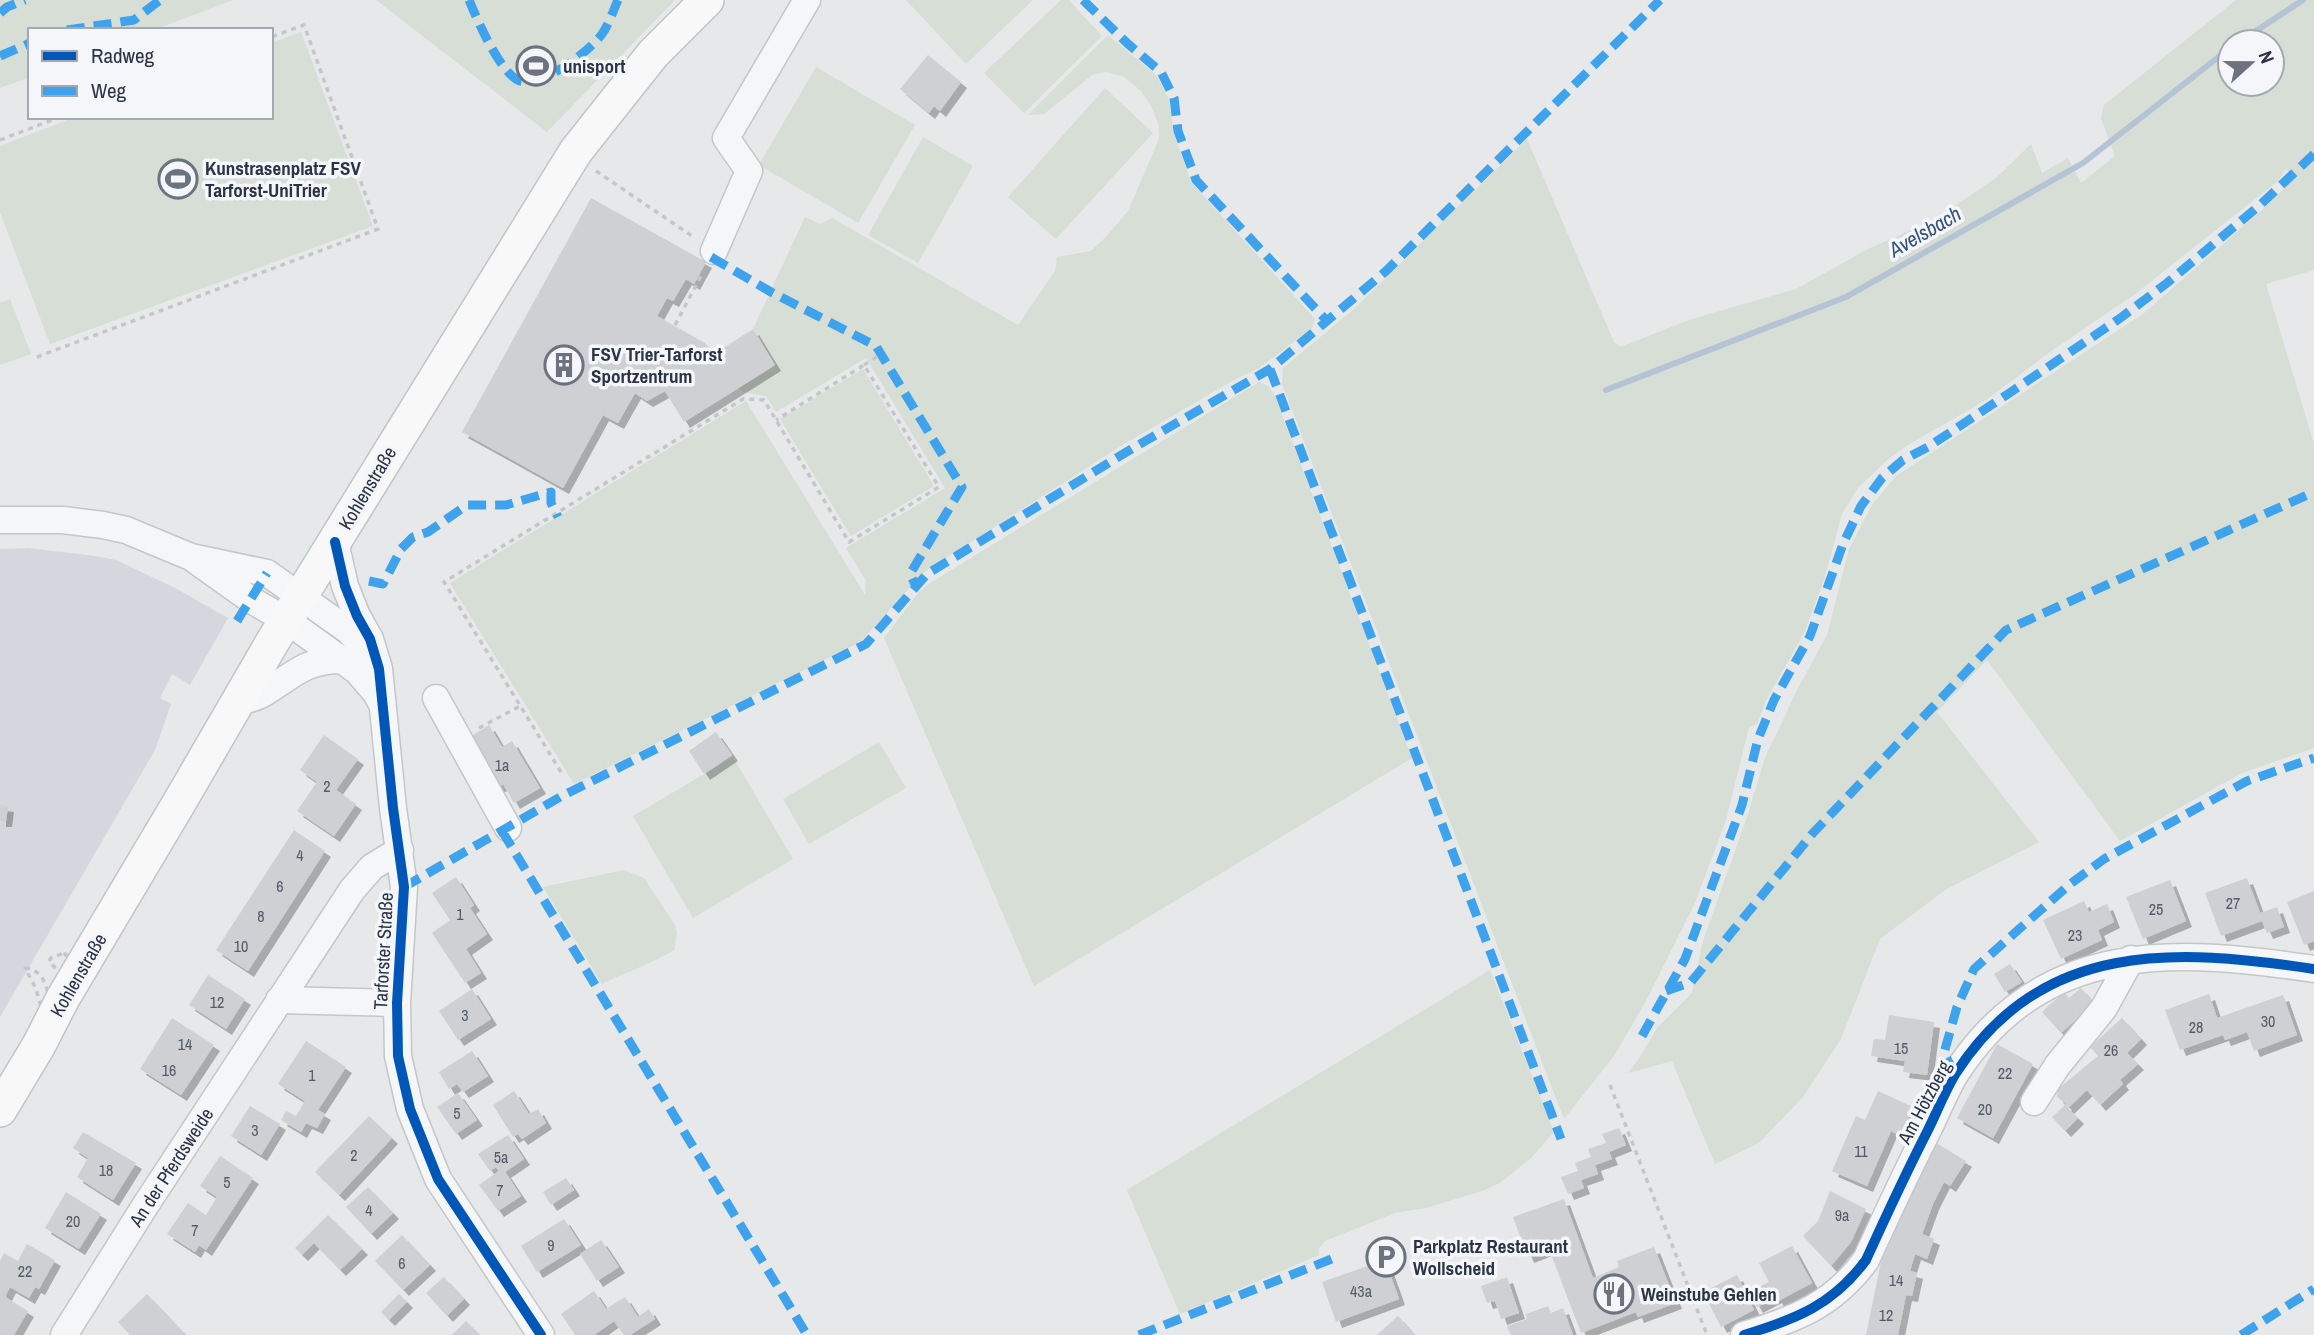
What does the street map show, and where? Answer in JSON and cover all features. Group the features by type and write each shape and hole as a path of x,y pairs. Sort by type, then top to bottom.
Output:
{"main road":[{"name":"Kohlenstraße","path":"0,1110 293,608 576,152 653,54 707,0"}],"street":[{"path":"714,251 749,171 726,138 807,0"},
{"path":"0,520 63,520 103,525 126,530 191,557 267,573 293,608 342,660 356,671 383,704"},
{"name":"Tarforster Straße","path":"335,542 345,586 370,639 379,668 404,887 397,1003 398,1056 410,1109 438,1179 541,1335"},
{"path":"293,608 349,631 379,668"},
{"path":"237,702 262,695 289,674 302,668 325,660 342,660"},
{"path":"436,698 508,828"},
{"name":"An der Pferdsweide","path":"74,1330 279,1000 352,890 372,867 400,850"},
{"name":"Am Hötzberg","path":"1744,1335 1781,1324 1818,1307 1839,1291 1858,1271 1866,1260 1955,1074 1984,1037 2010,1012 2060,979 2131,959 2221,958 2314,969"},
{"path":"2034,1102 2057,1066 2104,1008 2131,959"},
{"path":"279,1000 397,1003"}],"path":[{"path":"37,356 378,229 304,25 273,36"},
{"path":"0,140 55,119"},
{"path":"596,171 714,251 675,326"},
{"path":"776,420 881,354"},
{"path":"561,772 444,582 743,399 764,400 849,542 939,487 864,365"},
{"path":"484,725 520,706"},
{"path":"33,984 41,978"},
{"path":"1609,1085 1707,1335"}],"shaded area":[{"path":"0,0 233,0 159,28 28,28 28,78 0,88"},
{"name":"unisport","path":"376,0 675,0 547,132"},
{"path":"906,0 1033,0 966,64"},
{"path":"1061,0 1069,0 1102,36 1024,113 984,73"},
{"path":"2236,0 2314,0 2314,270 2266,284 2314,444 2314,748 2242,773 2120,841 1987,660 1937,712 2039,842 1945,890 1880,939 1841,1039 1803,1097 1759,1143 1715,1164 1672,1061 1628,1073 1658,1027 1692,993 1703,941 1765,758 1827,635 1849,549 1872,505 1896,476 2143,314 2295,178 2286,169 2278,181 2135,294 1986,400 1906,446 1858,488 1842,514 1824,580 1805,631 1766,701 1757,724 1749,727 1726,820 1695,903 1646,1001 1614,1056 1564,1119 1282,384 1283,368 1354,309 1527,139 1614,342 1620,347 1692,319 1796,289 1868,249 1934,220 1996,178 2031,144 2042,173 2068,158 2081,183 2115,156 2101,118 2104,105"},
{"name":"Kunstrasenplatz FSV Tarforst-UniTrier","path":"301,32 373,226 50,344 0,212 0,146 70,119 273,119 273,42"},
{"path":"1108,35 1157,76 1169,99 1174,134 1191,182 1315,319 1312,328 1261,367 1121,446 924,572 860,642 574,784 450,583 746,401 865,595 866,581 846,548 945,488 866,358 776,412 766,396 743,392 738,388 775,365 753,329 805,217 820,224 832,218 1018,325 1055,271 1057,257 1091,251 1128,211 1159,139 1159,125 1141,91 1124,77 1106,72 1092,75 1044,114 1028,115"},
{"path":"816,67 915,125 858,223 759,165"},
{"path":"1105,88 1153,133 1056,239 1008,197"},
{"path":"923,137 973,166 918,263 868,235"},
{"path":"10,299 31,354 0,365 0,303"},
{"path":"863,369 934,486 851,536 780,419"},
{"path":"1259,382 1268,386 1274,394 1412,758 1034,986 884,638 919,592 930,583"},
{"path":"28,548 116,560 175,588 228,618 190,685 172,674 160,698 171,704 155,750 0,1017 0,549"},
{"path":"879,742 906,788 809,844 783,799"},
{"path":"733,757 793,859 693,918 633,816"},
{"path":"624,870 644,878 675,925 677,933 674,950 602,984 543,887"},
{"path":"1490,970 1554,1132 1531,1158 1500,1183 1482,1191 1426,1208 1395,1213 1325,1241 1319,1248 1319,1255 1180,1314 1127,1190"}],"building":[{"path":"928,55 961,82 940,111 934,106 929,113 900,89"},
{"name":"FSV Trier-Tarforst Sportzentrum","path":"591,198 706,262 694,284 686,279 673,301 667,298 657,316 705,343 714,354 753,329 775,365 684,422 665,391 647,401 635,393 618,423 603,415 563,488 462,432"},
{"path":"489,725 502,747 512,741 540,788 514,803 503,784 493,790 464,741"},
{"path":"716,732 732,755 704,774 689,751"},
{"path":"324,735 358,759 336,790 356,804 334,836 297,811 317,782 300,770"},
{"path":"0,805 8,806 6,821 0,821"},
{"path":"294,830 325,851 248,971 216,950"},
{"path":"456,877 474,905 470,908 487,934 466,949 481,973 465,983 432,933 450,920 432,893"},
{"path":"2247,878 2260,913 2277,907 2284,927 2267,933 2262,921 2221,936 2205,893"},
{"path":"2170,880 2186,921 2143,939 2126,897"},
{"path":"2314,891 2314,941 2304,945 2287,902"},
{"path":"2084,901 2089,912 2107,904 2114,922 2098,930 2102,940 2061,959 2043,920"},
{"path":"2010,964 2022,982 2005,992 1994,974"},
{"path":"208,975 245,999 226,1029 189,1005"},
{"path":"2081,988 2094,1003 2061,1033 2042,1012 2064,992 2069,998"},
{"path":"472,989 491,1019 458,1040 439,1011"},
{"path":"2209,994 2217,1018 2283,995 2297,1035 2254,1051 2247,1032 2225,1040 2223,1035 2180,1050 2165,1010"},
{"path":"1889,1015 1934,1022 1927,1075 1903,1072 1905,1061 1871,1056 1874,1039 1885,1040"},
{"path":"172,1018 214,1045 181,1095 140,1069"},
{"path":"2122,1018 2141,1039 2127,1053 2138,1064 2120,1080 2123,1084 2100,1105 2087,1090 2068,1108 2078,1118 2065,1131 2052,1117 2066,1104 2057,1097 2058,1089 2098,1056 2090,1047"},
{"path":"306,1041 346,1067 318,1110 325,1114 317,1128 306,1123 301,1132 281,1120 286,1111 296,1116 305,1101 278,1084"},
{"path":"1997,1044 2033,1064 1993,1138 1957,1118"},
{"path":"472,1051 488,1076 463,1092 457,1084 449,1089 439,1072"},
{"path":"514,1091 529,1114 538,1109 546,1123 522,1139 518,1134 513,1137 493,1105"},
{"path":"1878,1091 1913,1107 1900,1136 1891,1131 1867,1186 1832,1171 1856,1116 1865,1120"},
{"path":"458,1093 477,1120 456,1134 437,1107"},
{"path":"250,1106 280,1124 261,1155 231,1136"},
{"path":"369,1116 392,1138 339,1195 315,1172"},
{"path":"1619,1128 1626,1145 1609,1152 1612,1159 1595,1165 1598,1174 1581,1180 1584,1188 1568,1194 1561,1177 1578,1171 1575,1163 1591,1157 1588,1149 1606,1143 1602,1134"},
{"path":"83,1132 136,1163 113,1200 77,1177 88,1158 73,1148"},
{"path":"508,1135 524,1159 505,1172 521,1196 498,1211 479,1185 499,1171 496,1167 490,1171 478,1154"},
{"path":"1933,1141 1966,1161 1950,1186 1944,1182 1933,1204 1922,1234 1934,1239 1927,1259 1915,1254 1910,1271 1917,1273 1912,1296 1906,1295 1898,1335 1866,1335 1883,1252"},
{"path":"220,1156 253,1178 206,1250 199,1245 195,1252 167,1234 188,1203 206,1215 217,1197 200,1186"},
{"path":"566,1178 574,1190 551,1205 543,1192"},
{"path":"368,1187 393,1213 371,1234 346,1207"},
{"path":"1830,1191 1866,1209 1851,1242 1831,1266 1803,1236 1818,1221"},
{"path":"66,1192 101,1214 79,1249 45,1228"},
{"path":"1564,1199 1593,1278 1619,1267 1617,1261 1654,1247 1676,1303 1638,1317 1636,1312 1581,1333 1549,1249 1528,1257 1513,1217"},
{"path":"328,1215 362,1249 340,1270 314,1243 302,1255 295,1248"},
{"path":"564,1219 581,1245 537,1272 521,1246"},
{"path":"402,1235 430,1265 403,1290 375,1261"},
{"path":"601,1240 619,1267 597,1281 580,1254"},
{"path":"27,1244 55,1260 39,1289 35,1287 29,1298 10,1287 5,1297 28,1311 14,1335 0,1335 0,1261 4,1253 18,1261"},
{"path":"1792,1246 1812,1283 1778,1301 1776,1297 1757,1307 1753,1300 1759,1297 1755,1289 1769,1282 1759,1263"},
{"path":"1385,1260 1399,1299 1336,1322 1322,1282"},
{"path":"1737,1275 1754,1310 1721,1327 1703,1292"},
{"path":"444,1277 464,1299 447,1316 426,1293"},
{"path":"1507,1277 1519,1313 1501,1319 1495,1301 1487,1303 1481,1286"},
{"path":"594,1291 606,1309 625,1297 638,1317 649,1309 655,1319 630,1335 624,1335 614,1321 594,1335 575,1335 561,1314"},
{"path":"147,1294 185,1335 130,1335 118,1322"},
{"path":"399,1294 407,1302 389,1320 381,1312"},
{"path":"1548,1306 1551,1313 1563,1308 1573,1335 1511,1335 1507,1326 1527,1319 1526,1314"},
{"path":"1398,1316 1414,1335 1377,1335"},
{"path":"466,1321 480,1335 452,1335"}],"waterway":[{"name":"Avelsbach","path":"2260,28 2303,0"},
{"name":"Avelsbach","path":"1606,390 1846,297 2083,163 2216,59"}],"marked path":[{"path":"0,13 25,0"},
{"path":"80,28 134,20 160,0"},
{"path":"469,0 490,45 505,68 520,81 529,82 552,74 587,50 604,30 618,0"},
{"path":"1083,0 1161,72 1174,98 1178,131 1196,180 1327,321"},
{"path":"404,887 560,797 866,644 927,574 1133,448 1270,369 1386,271 1660,0"},
{"path":"0,56 28,44"},
{"path":"1642,1036 1685,959 1742,805 1758,739 1774,700 1810,636 1843,544 1861,506 1882,478 1903,460 1928,447 2119,319 2167,283 2260,205 2314,154"},
{"path":"711,257 771,292 876,346 962,487 910,574 916,586"},
{"path":"1270,369 1561,1139"},
{"path":"369,581 383,584 401,549 413,537 428,532 467,505 506,505 551,492 551,503 558,517"},
{"path":"1666,991 1691,982 1813,833 2006,630 2314,492"},
{"path":"237,621 267,573"},
{"path":"1955,1074 1944,1053 1957,1007 1974,969 2069,885 2104,859 2247,781 2314,758"},
{"path":"502,831 807,1335"},
{"path":"1139,1335 1334,1258"},
{"path":"2241,1335 2314,1289"}],"cycle path":[{"path":"335,542 345,586 370,639 379,669 404,887 397,1003 398,1056 410,1109 438,1179 541,1335"},
{"path":"1744,1335 1797,1316 1827,1299 1866,1260 1956,1073 1990,1029 2029,998 2070,976 2115,963 2162,958 2212,958 2314,969"}],"place":[{"name":"unisport","path":"536,66"},
{"name":"Kunstrasenplatz FSV Tarforst-UniTrier","path":"178,179"},
{"name":"FSV Trier-Tarforst Sportzentrum","path":"564,365"},
{"name":"Parkplatz Restaurant Wollscheid","path":"1386,1257"},
{"name":"Weinstube Gehlen","path":"1614,1294"}]}
